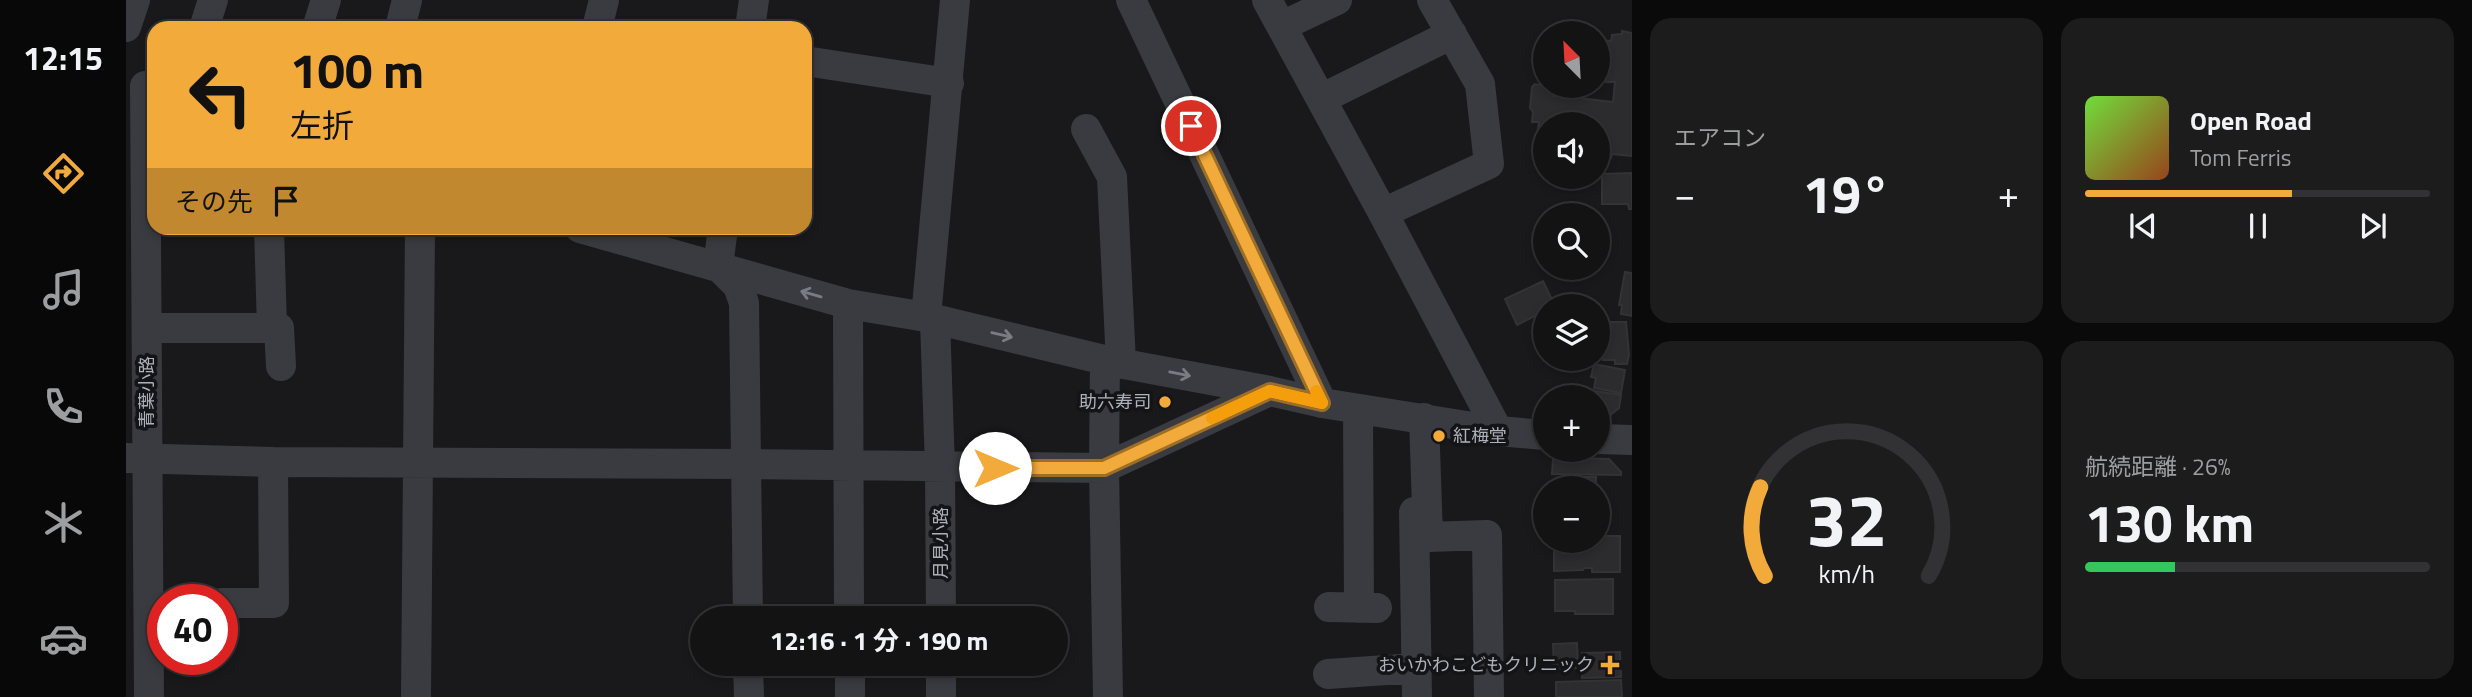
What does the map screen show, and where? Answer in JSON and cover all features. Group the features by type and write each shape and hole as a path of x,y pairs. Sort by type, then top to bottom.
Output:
{"street":[{"path":"126,27 135,0"},
{"path":"206,21 213,0"},
{"path":"320,21 327,0"},
{"path":"402,21 407,0"},
{"path":"599,21 604,0"},
{"path":"751,21 754,0"},
{"name":"月見小路","path":"941,606 940,468 931,318 955,0"},
{"path":"1131,0 1322,403"},
{"path":"1267,0 1384,213 1498,431"},
{"path":"1282,26 1337,0"},
{"path":"1384,213 1489,164 1480,84 1432,0"},
{"path":"1321,99 1452,34"},
{"path":"812,62 949,83"},
{"name":"青葉小路","path":"142,85 147,328 137,458 154,584"},
{"path":"1086,129 1112,177 1113,362 1104,468 1108,697"},
{"path":"269,235 272,328"},
{"path":"416,697 420,235"},
{"path":"605,235 848,304 931,318 1113,362 1322,403 1498,431 1533,434"},
{"path":"718,266 722,235"},
{"path":"718,266 738,286 744,303 748,606"},
{"path":"848,304 849,606"},
{"path":"147,328 279,328 281,366"},
{"path":"137,458 273,463 1104,468 1270,391"},
{"path":"1329,607 1368,608 1358,409"},
{"path":"1417,697 1418,417"},
{"path":"1418,417 1428,537 1487,535 1489,697"},
{"path":"1610,439 1632,440"},
{"path":"238,603 274,603 273,463"},
{"path":"1328,674 1416,668"},
{"name":"青葉小路","path":"149,697 151,675"},
{"path":"748,676 749,697"},
{"path":"850,676 850,697"},
{"path":"941,676 941,697"}],"building":[{"path":"1622,31 1632,33 1632,156 1612,154 1610,158 1610,112 1533,112 1530,108 1532,87 1533,98 1579,98 1613,102 1615,82 1610,82 1610,41 1612,35 1622,34"},
{"path":"1632,173 1632,209 1629,209 1628,204 1602,203 1602,189 1610,189 1610,174"},
{"path":"1625,272 1632,273 1632,316 1621,314 1622,305 1619,305"},
{"path":"1543,281 1549,294 1533,294 1533,317 1517,325 1505,299"},
{"path":"1610,322 1626,322 1629,355 1627,364 1615,364 1615,360 1610,360"},
{"path":"1610,367 1625,370 1621,393 1610,391 1610,385 1595,385 1596,378 1591,377 1592,371 1610,371"},
{"path":"1610,393 1621,395 1619,408 1610,415"},
{"path":"1610,460 1621,472 1621,475 1552,474 1553,462"},
{"path":"1610,536 1620,536 1620,572 1592,572 1592,568 1554,571 1554,553 1610,553"},
{"path":"1613,579 1613,614 1555,611 1555,580"},
{"path":"1577,643 1578,668 1554,669 1553,644"},
{"path":"1620,652 1621,677 1582,678 1582,653"},
{"path":"1621,680 1622,697 1556,697 1556,682"}],"slow traffic":[{"path":"1212,418 1270,391 1322,403 1316,391"}],"place":[{"name":"助六寿司","path":"1165,402"},
{"name":"紅梅堂","path":"1439,436"},
{"name":"おいかわこどもクリニック","path":"1610,665"}],"route":[{"path":"995,468 1104,468 1270,391 1322,403 1191,126"}]}
